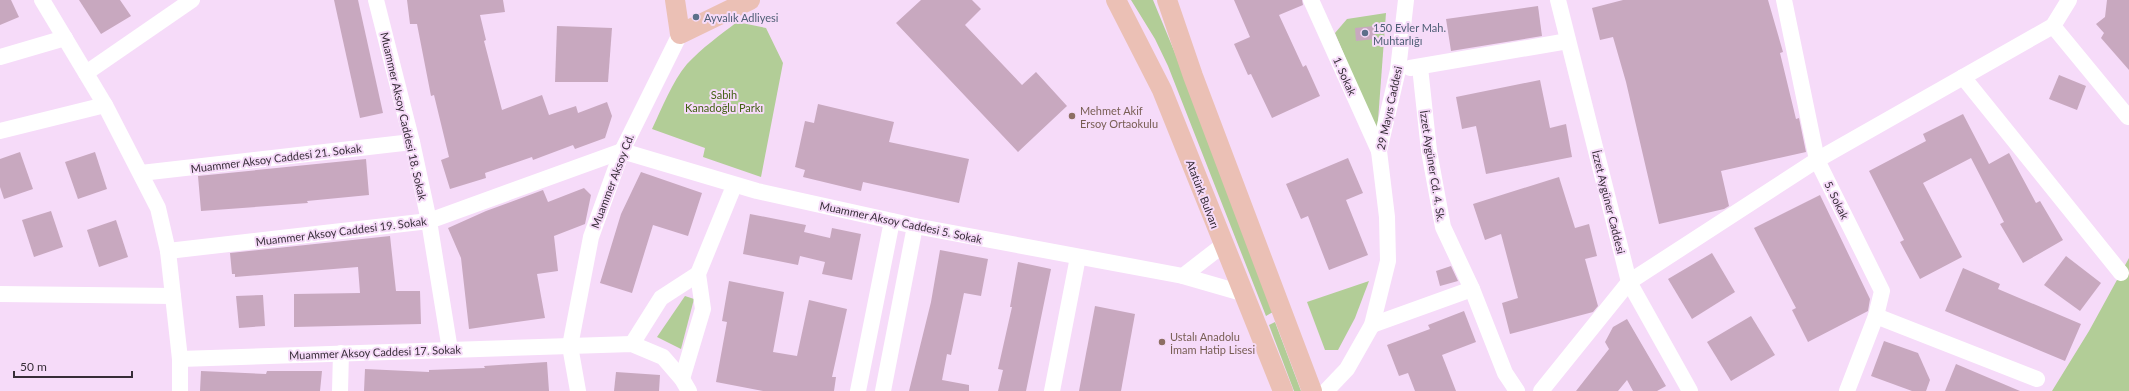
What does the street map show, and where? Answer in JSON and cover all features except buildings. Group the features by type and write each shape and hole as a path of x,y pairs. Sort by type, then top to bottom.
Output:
{"main road":[{"path":"675,0 680,34 750,0"},
{"name":"Atatürk Bulvarı","path":"1116,0 1162,90 1242,293 1283,391"},
{"path":"1167,0 1193,76 1312,391"}],"street":[{"path":"42,0 105,105 158,208 168,251 180,359 180,391"},
{"path":"86,73 192,0"},
{"name":"Muammer Aksoy Caddesi 18. Sokak","path":"376,0 412,142 429,221 450,350"},
{"name":"1. Sokak","path":"1310,0 1379,151"},
{"name":"29 Mayıs Caddesi","path":"1326,391 1347,369 1372,325 1388,260 1387,217 1379,151 1398,70 1406,0"},
{"name":"İzzet Aygüner Caddesi","path":"1558,0 1629,282 1690,391"},
{"name":"5. Sokak","path":"1784,0 1817,160 1882,291 1876,316 1846,391"},
{"path":"1541,391 1629,282 1817,160 2053,26 2069,0"},
{"path":"2053,26 2128,117"},
{"name":"Muammer Aksoy Cd.","path":"578,391 570,346 591,237 622,151 680,34"},
{"path":"0,57 65,38"},
{"path":"1398,70 1568,41"},
{"name":"İzzet Aygüner Cd. 4. Sk.","path":"1420,67 1429,151 1443,227 1472,289 1505,373 1517,391"},
{"path":"1963,77 2121,273"},
{"path":"0,131 105,105"},
{"name":"Muammer Aksoy Caddesi 21. Sokak","path":"141,173 412,142"},
{"name":"Muammer Aksoy Caddesi 5. Sokak","path":"622,151 734,186 915,226 1183,276 1242,293"},
{"name":"Muammer Aksoy Caddesi 19. Sokak","path":"168,251 429,221 622,151"},
{"path":"686,385 703,309 698,274 734,186"},
{"path":"858,391 892,221"},
{"path":"883,391 915,226"},
{"path":"1183,276 1223,245"},
{"path":"1052,391 1078,257"},
{"path":"686,385 663,357 632,344 662,298 698,274"},
{"path":"1372,325 1472,289"},
{"path":"0,294 173,296"},
{"path":"1876,316 2037,379"},
{"name":"Muammer Aksoy Caddesi 17. Sokak","path":"180,359 632,344"},
{"path":"340,391 341,353"}],"green space":[{"path":"1131,0 1153,0 1175,53 1273,312 1266,316 1168,66 1155,39"},
{"path":"1386,13 1377,134 1335,33 1347,19"},
{"name":"Sabih Kanadoğlu Parkı","path":"737,22 766,28 783,63 761,177 703,157 705,148 652,129 672,87 687,64 705,47"},
{"path":"2129,258 2129,391 2052,391 2089,331"},
{"path":"1369,281 1355,318 1338,350 1325,350 1307,302"},
{"path":"685,296 694,299 681,349 657,337"},
{"path":"1275,322 1301,391 1294,391 1269,325"}],"place":[{"name":"Ayvalık Adliyesi","path":"696,17"},
{"name":"150 Evler Mah. Muhtarlığı","path":"1365,33"},
{"name":"Mehmet Akif Ersoy Ortaokulu","path":"1072,116"},
{"name":"Ustalı Anadolu İmam Hatip Lisesi","path":"1162,342"}]}
